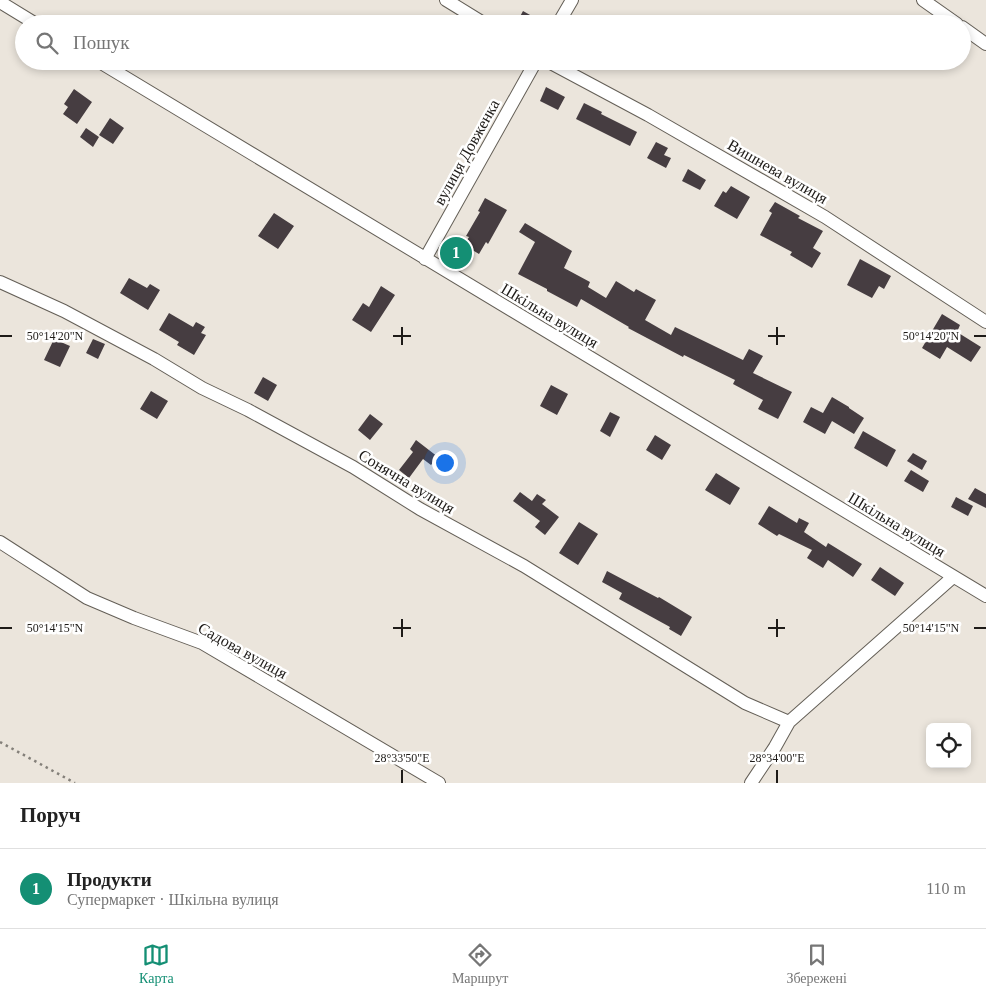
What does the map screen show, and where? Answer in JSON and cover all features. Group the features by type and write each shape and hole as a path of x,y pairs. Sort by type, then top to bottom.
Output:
{"street":[{"path":"446,0 470,15"},
{"path":"563,15 572,0"},
{"path":"923,0 944,15"},
{"path":"0,2 21,15"},
{"path":"971,33 986,44"},
{"name":"Шкільна вулиця","path":"113,70 953,578 986,596"},
{"name":"вулиця Довженка","path":"425,259 531,70"},
{"name":"Вишнева вулиця","path":"564,70 648,115 825,217 986,322"},
{"name":"Сонячна вулиця","path":"0,282 64,311 154,359 202,388 248,410 353,467 420,509 524,566 745,703 789,722"},
{"name":"Садова вулиця","path":"0,542 87,598 202,643 439,783"},
{"path":"751,783 775,748 789,722 953,578"}],"path":[{"path":"0,742 75,783"}],"building":[{"path":"523,11 530,15 521,15"},
{"path":"546,87 565,97 558,110 540,101"},
{"path":"74,89 92,102 77,124 63,114 68,107 64,104"},
{"path":"584,103 637,132 630,146 576,119"},
{"path":"110,118 124,128 113,144 99,135"},
{"path":"86,128 99,137 93,147 80,137"},
{"path":"656,142 668,148 664,155 671,158 666,168 647,158"},
{"path":"688,169 706,180 700,190 682,181"},
{"path":"731,186 750,197 737,219 714,206 723,191 726,193"},
{"path":"485,198 507,210 488,244 486,242 479,254 464,245 469,237 466,236 480,212 478,211"},
{"path":"775,202 800,216 798,218 823,231 813,248 821,253 812,268 790,255 792,252 760,235 772,213 769,211"},
{"path":"274,213 294,226 278,249 258,236"},
{"path":"525,223 572,251 564,268 590,282 588,287 606,298 616,281 634,292 636,289 656,300 645,320 671,335 675,327 743,360 749,349 763,356 753,373 792,392 778,419 758,409 763,400 733,384 735,380 684,355 683,357 628,328 581,299 577,307 518,274 535,242 519,232"},
{"path":"860,259 891,276 884,289 879,286 872,298 847,285"},
{"path":"129,278 147,288 150,284 160,290 148,310 120,293"},
{"path":"381,286 395,295 371,332 352,320 363,303 369,307"},
{"path":"169,313 193,327 196,322 205,327 201,333 206,335 194,355 177,345 179,342 159,330"},
{"path":"942,314 960,325 957,332 981,347 971,362 947,347 940,359 922,348"},
{"path":"54,339 70,346 60,367 44,360"},
{"path":"93,339 105,344 98,359 86,353"},
{"path":"263,377 277,385 268,401 254,393"},
{"path":"551,385 568,394 557,415 540,406"},
{"path":"151,391 168,401 157,419 140,409"},
{"path":"832,397 864,418 854,434 832,421 825,434 803,422 811,407 823,413"},
{"path":"610,412 620,417 610,437 600,431"},
{"path":"370,414 383,424 370,440 358,430"},
{"path":"863,431 896,450 887,467 854,448"},
{"path":"655,435 671,445 662,460 646,450"},
{"path":"416,440 438,457 431,465 423,459 409,478 399,470 413,452 410,449"},
{"path":"913,453 927,461 922,470 907,461"},
{"path":"911,470 929,481 923,492 904,481"},
{"path":"716,473 740,488 730,505 705,490"},
{"path":"975,488 986,494 986,508 968,499"},
{"path":"520,492 532,501 537,494 546,500 542,504 559,517 545,535 535,527 540,521 513,501"},
{"path":"956,497 973,506 968,516 951,507"},
{"path":"769,506 797,523 799,518 809,523 804,532 826,547 828,543 862,564 853,577 828,560 823,568 807,558 812,550 779,534 777,536 758,524"},
{"path":"579,522 598,534 578,565 559,553"},
{"path":"880,567 904,583 895,596 871,580"},
{"path":"607,571 659,597 692,617 681,636 669,629 670,627 619,599 622,593 602,582"}],"place":[{"name":"Продукти","path":"456,253"}]}
